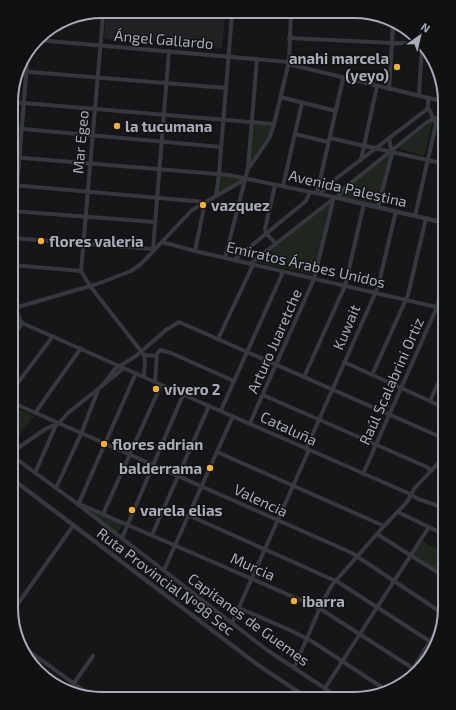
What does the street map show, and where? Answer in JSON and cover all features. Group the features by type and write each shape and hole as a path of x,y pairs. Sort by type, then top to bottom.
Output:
{"street":[{"name":"Mar Egeo","path":"82,271 103,18"},
{"path":"216,196 220,174 232,18"},
{"path":"248,168 270,137 274,124 288,63 291,18"},
{"path":"389,89 393,27"},
{"path":"289,38 400,44"},
{"name":"Ángel Gallardo","path":"45,41 228,56 288,63 343,79 438,100"},
{"path":"153,250 168,51"},
{"path":"419,95 421,56"},
{"path":"225,258 248,168 257,59"},
{"path":"18,176 27,65"},
{"path":"26,72 226,88"},
{"path":"319,194 329,140 343,79"},
{"path":"361,160 377,86"},
{"path":"280,97 336,111"},
{"path":"415,216 436,124 435,119 428,107 428,98"},
{"path":"18,103 274,124"},
{"path":"282,186 302,103"},
{"path":"319,194 325,187 428,107"},
{"path":"218,339 252,264 275,243 335,198 342,190 428,121 438,118"},
{"path":"18,129 221,147"},
{"path":"295,134 364,145 374,149 390,151 438,162"},
{"path":"378,207 390,151 389,138"},
{"name":"Avenida Palestina","path":"20,158 220,174 310,192 438,221"},
{"path":"18,307 90,286 136,268 192,210 245,179"},
{"path":"18,185 205,202"},
{"path":"275,185 264,229 275,243"},
{"path":"234,260 306,201 310,192"},
{"name":"Arturo Juaretche","path":"250,423 314,279 335,198"},
{"path":"195,251 205,202"},
{"path":"304,377 345,286 364,204"},
{"name":"Kuwait","path":"232,623 294,486 319,418 375,292 396,211"},
{"path":"18,212 155,222"},
{"path":"372,375 406,300 426,218"},
{"path":"18,238 153,250"},
{"name":"Emiratos Árabes Unidos","path":"162,242 283,272 437,307"},
{"path":"18,266 82,271 90,286 142,353 145,361 144,377"},
{"path":"221,410 283,272"},
{"name":"Raúl Scalabrini Ortiz","path":"363,474 438,303"},
{"path":"18,314 22,321 18,327"},
{"name":"Cataluña","path":"18,319 183,395 221,410 307,450 411,494 418,499 438,506"},
{"path":"18,447 47,428 57,424 98,390 122,367 142,353 154,341 179,322 438,436"},
{"path":"18,383 53,336"},
{"path":"154,341 157,355 155,382"},
{"path":"35,413 81,348"},
{"path":"157,355 160,350 170,353 234,382"},
{"path":"142,353 157,355"},
{"path":"344,362 438,405"},
{"path":"18,460 78,504 106,444 136,373"},
{"path":"430,401 438,383"},
{"path":"103,514 161,385"},
{"path":"56,488 81,434 98,390"},
{"path":"122,538 183,395"},
{"path":"263,395 319,418 427,467 431,471"},
{"name":"Valencia","path":"18,405 57,424 106,444 356,556 438,609"},
{"path":"152,535 209,406"},
{"path":"164,570 233,416"},
{"path":"35,472 57,424"},
{"path":"217,452 384,526"},
{"path":"294,668 320,608 335,581 356,556 398,512 411,494 438,463"},
{"name":"Ruta Provincial Nº98 Sec","path":"18,483 252,660 299,692"},
{"name":"Murcia","path":"78,504 128,524 320,608 412,668"},
{"name":"Capitanes de Guemes","path":"78,504 232,623 294,668 331,692"},
{"path":"398,512 438,532"},
{"path":"188,515 335,581 431,642"},
{"path":"18,604 73,526"},
{"path":"325,688 429,527"},
{"path":"377,534 438,573"},
{"path":"239,608 307,639 382,687"},
{"path":"30,652 83,689"},
{"path":"72,686 93,656"}],"shaded area":[{"path":"106,18 225,18 222,48 104,39"},
{"path":"433,121 424,156 398,148"},
{"path":"252,123 274,124 271,135 249,168"},
{"path":"391,153 377,205 338,198 339,194"},
{"path":"220,174 245,177 216,195"},
{"path":"330,204 314,275 256,262"},
{"path":"18,409 34,416 18,437"},
{"path":"91,510 123,524 118,533 90,512"},
{"path":"422,541 438,549 438,572 412,555"}],"place":[{"name":"anahi marcela (yeyo)","path":"397,67"},
{"name":"la tucumana","path":"117,126"},
{"name":"vazquez","path":"203,205"},
{"name":"flores valeria","path":"41,241"},
{"name":"vivero 2","path":"156,389"},
{"name":"flores adrian","path":"104,444"},
{"name":"balderrama","path":"210,468"},
{"name":"varela elias","path":"132,510"},
{"name":"ibarra","path":"294,601"}]}
